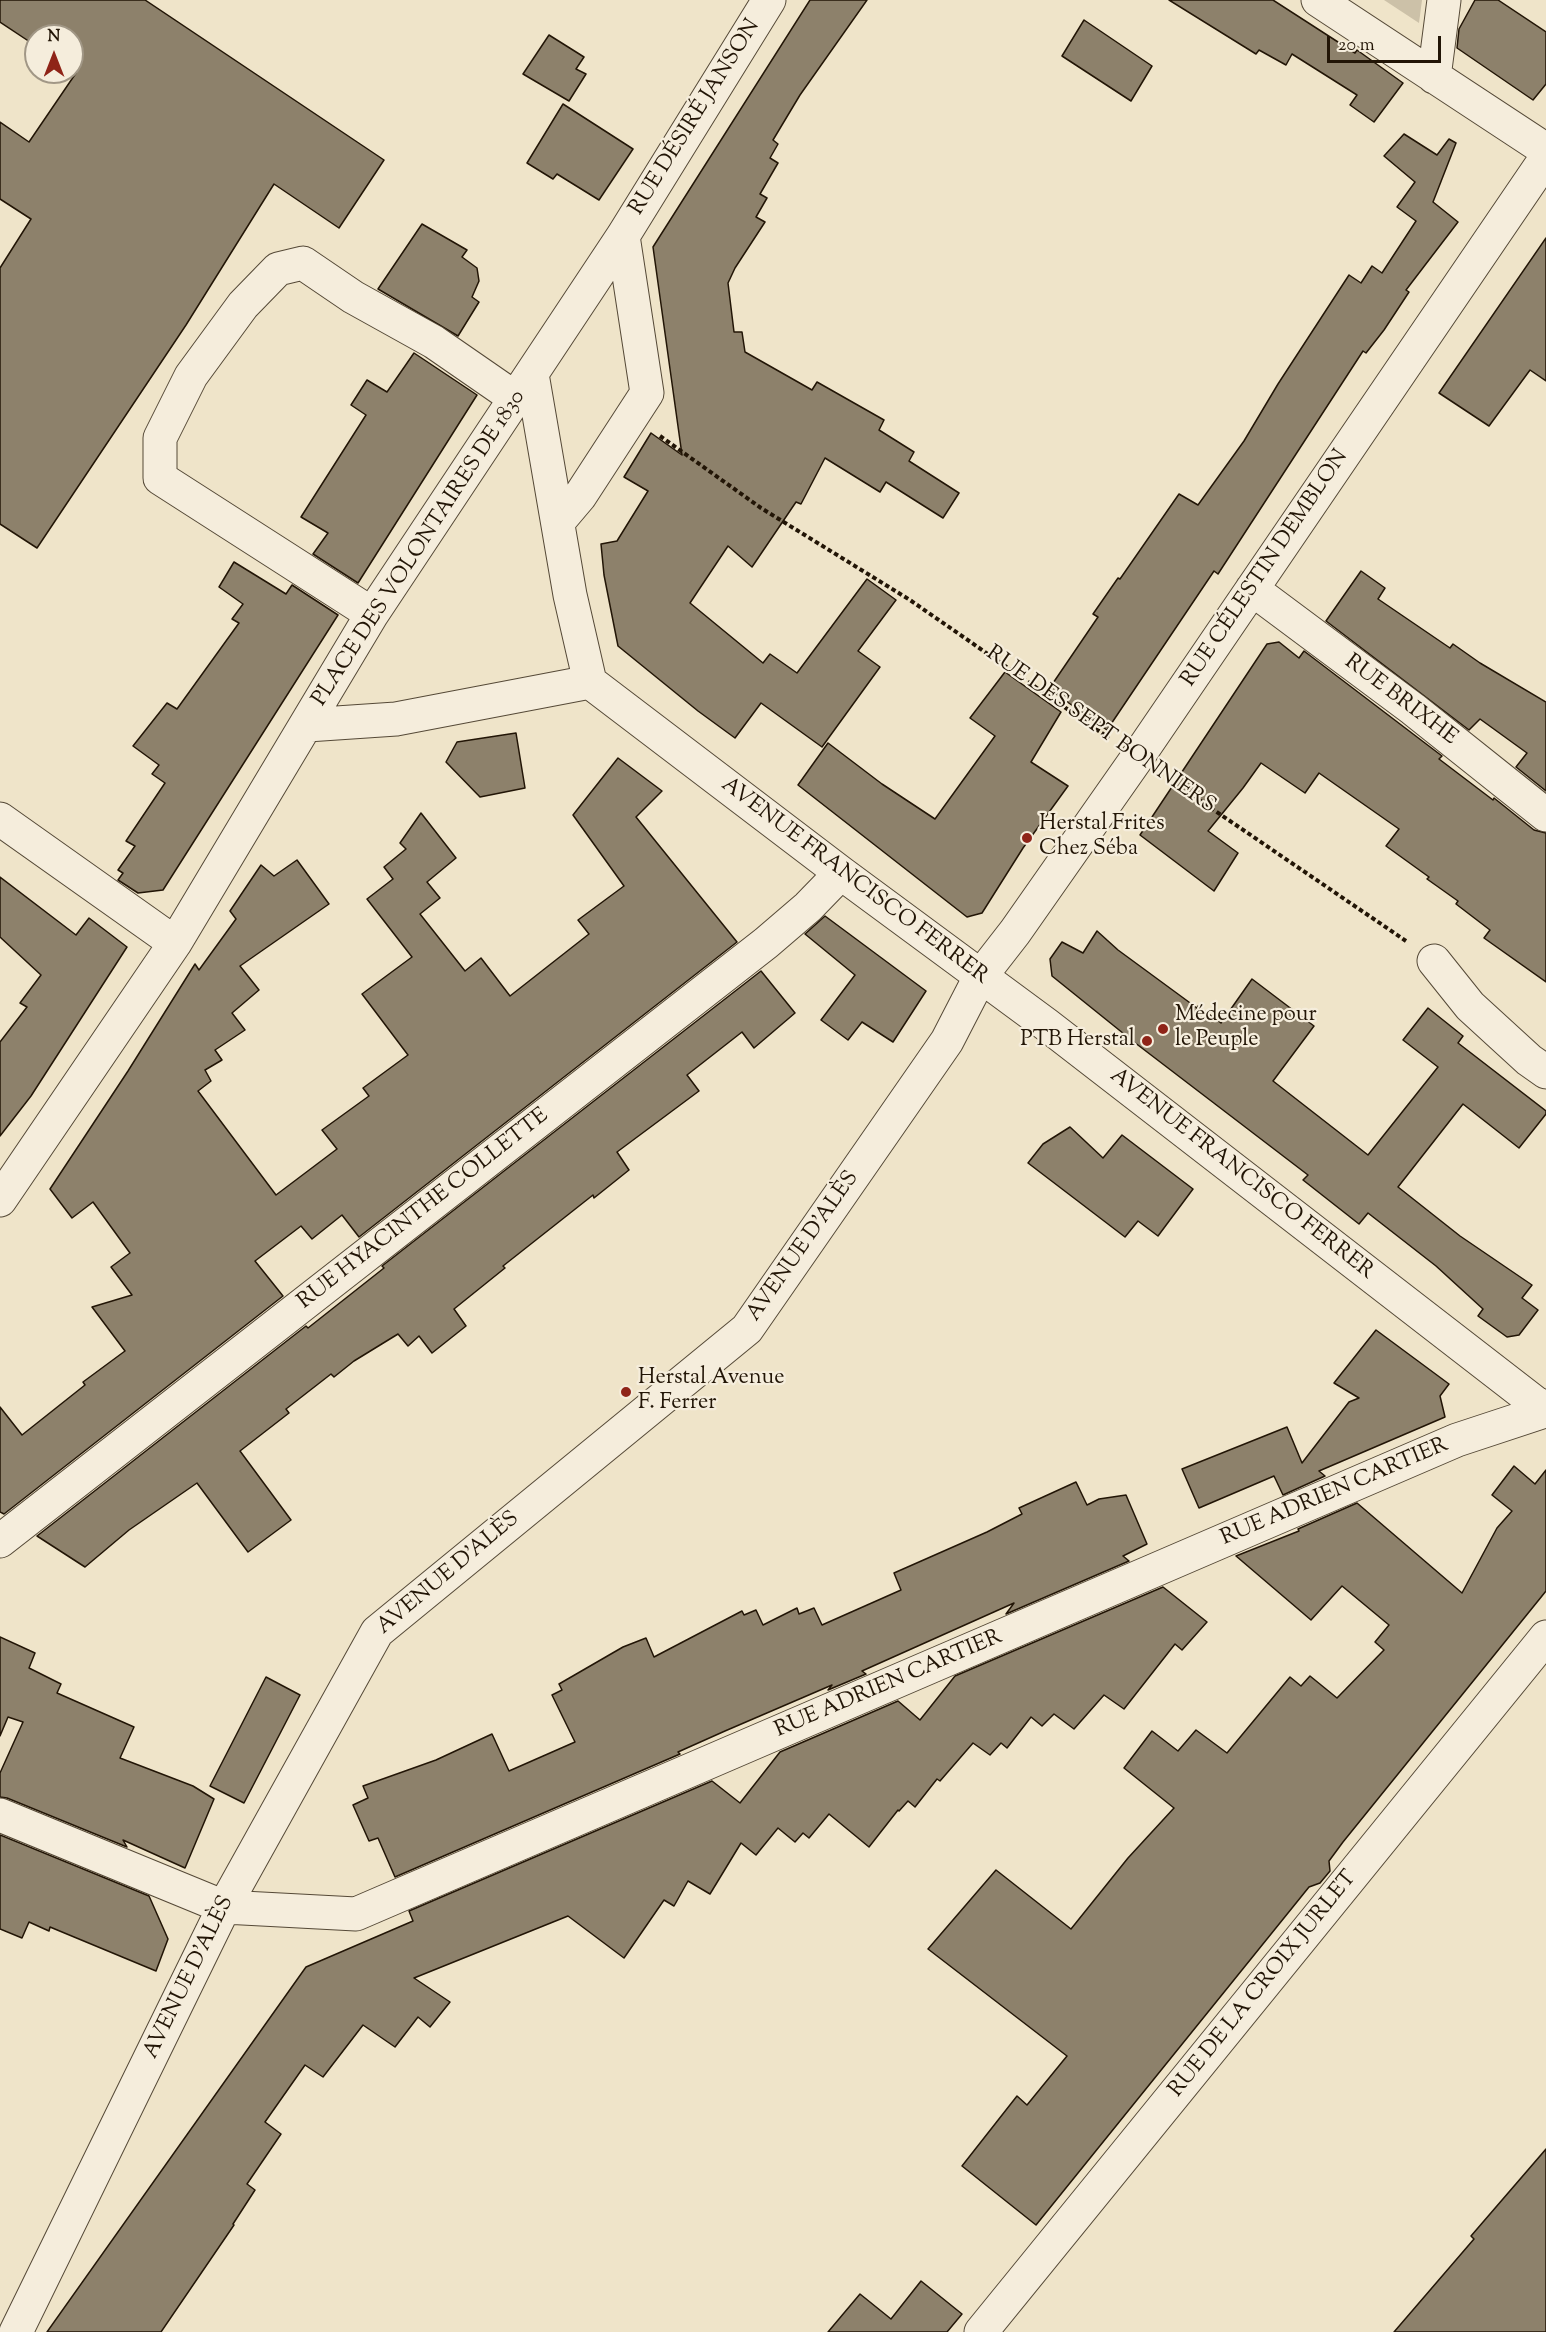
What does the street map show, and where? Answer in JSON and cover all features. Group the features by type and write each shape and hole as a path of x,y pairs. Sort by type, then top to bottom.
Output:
{"street":[{"name":"RUE DÉSIRÉ JANSON","path":"623,236 769,0"},
{"path":"1318,0 1546,150"},
{"path":"1434,77 1444,0"},
{"name":"RUE CÉLESTIN DEMBLON","path":"980,977 1016,932 1137,758 1546,158"},
{"name":"PLACE DES VOLONTAIRES DE 1830","path":"0,1200 175,943 308,725 372,614 623,236"},
{"path":"558,522 580,496 647,393 623,236"},
{"path":"372,614 160,478 160,438 191,376 243,305 278,269 303,263 353,297 434,342 524,386"},
{"name":"PLACE DES VOLONTAIRES DE 1830","path":"308,725 396,718 590,682 570,595 558,522 524,386"},
{"name":"RUE BRIXHE","path":"1252,589 1413,709 1546,814"},
{"name":"AVENUE FRANCISCO FERRER","path":"590,682 841,873 1056,1032 1546,1410"},
{"path":"0,819 175,943"},
{"name":"RUE HYACINTHE COLLETTE","path":"0,1541 766,944 808,907 841,873"},
{"path":"1434,961 1470,1006 1529,1060 1546,1072"},
{"name":"AVENUE D'ALÈS","path":"16,2332 224,1907 376,1632 747,1329 947,1041 980,977"},
{"name":"RUE ADRIEN CARTIER","path":"0,1815 224,1907 356,1914 1457,1440 1546,1410"},
{"name":"RUE DE LA CROIX JURLET","path":"981,2332 1546,1637"}],"path":[{"name":"RUE DES SEPT BONNIERS","path":"631,417 761,508 910,600 1434,961"}],"shaded area":[{"path":"1384,0 1422,0 1419,23"}],"building":[{"path":"0,0 145,0 384,160 339,228 274,184 186,325 37,548 0,524 0,268 31,219 0,199 0,122 29,142 69,84 84,84 84,24 24,24 24,38 0,22"},
{"path":"810,0 867,0 800,95 773,140 778,144 770,158 778,163 760,194 767,198 756,217 765,222 728,283 734,332 742,332 745,352 812,390 817,382 884,420 879,430 914,452 909,461 959,493 943,518 886,482 880,492 825,458 801,504 796,502 752,567 728,546 690,603 763,663 770,654 797,673 867,579 896,600 858,651 880,667 822,747 761,703 735,738 618,646 604,575 601,544 617,541 648,491 624,477 651,433 682,455 653,247"},
{"path":"1169,0 1273,0 1355,53 1357,50 1403,83 1374,122 1350,105 1357,95 1292,54 1286,65 1259,50 1256,54"},
{"path":"1475,0 1498,0 1546,32 1546,84 1533,100 1457,48 1459,29"},
{"path":"1084,20 1152,66 1131,101 1062,56"},
{"path":"549,35 584,57 576,69 586,74 569,101 523,74"},
{"path":"563,104 633,149 599,200 557,174 553,179 527,163"},
{"path":"1404,134 1437,155 1449,139 1456,143 1433,202 1458,222 1406,290 1409,292 1384,330 1366,353 1363,351 1218,574 1214,571 1107,730 1049,689 1098,617 1093,614 1179,494 1198,505 1244,441 1349,275 1361,283 1372,266 1382,273 1416,221 1397,207 1415,182 1384,156"},
{"path":"422,224 467,250 462,257 477,268 479,281 472,297 479,302 458,336 378,289"},
{"path":"1546,238 1546,381 1530,370 1489,426 1439,393"},
{"path":"414,353 477,395 358,583 313,554 328,533 301,517 366,415 351,405 367,380 387,392"},
{"path":"234,562 286,594 292,585 338,615 163,890 138,893 118,880 123,873 118,870 135,846 126,841 165,783 152,774 159,765 133,746 167,703 177,709 239,623 232,619 243,604 219,587"},
{"path":"1361,571 1385,588 1378,599 1450,648 1453,644 1480,663 1546,702 1546,791 1516,767 1527,753 1480,719 1469,730 1326,621"},
{"path":"1279,642 1299,658 1304,651 1442,756 1439,759 1493,800 1494,798 1534,830 1546,833 1546,982 1484,938 1490,930 1456,904 1458,901 1427,879 1429,877 1386,846 1399,829 1319,773 1305,793 1261,763 1208,831 1238,853 1214,891 1140,835 1267,644"},
{"path":"1005,672 1061,712 1031,762 1068,786 1023,848 982,913 967,917 798,785 828,743 882,784 935,819 995,736 970,718"},
{"path":"516,733 525,788 480,797 446,762 457,742"},
{"path":"618,758 662,791 636,817 737,942 359,1237 342,1215 312,1239 301,1226 255,1261 283,1296 4,1514 0,1512 0,1407 22,1435 85,1385 83,1382 125,1351 92,1307 132,1295 111,1267 130,1253 93,1202 72,1218 50,1189 195,964 199,970 236,919 230,911 261,865 274,876 297,860 329,904 240,966 259,990 232,1013 245,1030 215,1050 222,1060 205,1070 211,1081 198,1091 276,1195 337,1149 322,1130 369,1096 363,1088 408,1055 362,994 412,957 367,899 393,879 384,867 406,849 400,843 421,813 456,858 427,882 440,898 420,914 465,971 481,958 510,996 589,934 578,920 624,886 573,815"},
{"path":"0,877 76,935 89,918 127,947 31,1096 0,1136 0,1042 27,1007 20,1003 41,975 0,937"},
{"path":"825,916 926,991 893,1042 862,1022 848,1040 821,1020 855,975 805,934"},
{"path":"1097,931 1118,950 1221,1023 1252,979 1314,1026 1273,1081 1368,1155 1438,1067 1403,1040 1428,1008 1463,1036 1458,1043 1546,1111 1519,1148 1463,1104 1398,1187 1460,1236 1532,1285 1522,1298 1538,1310 1519,1335 1507,1337 1478,1316 1483,1309 1436,1266 1368,1213 1359,1224 1303,1180 1308,1175 1052,976 1050,959 1062,942 1083,953"},
{"path":"761,971 795,1013 754,1048 742,1032 687,1075 699,1091 617,1152 629,1170 594,1198 593,1195 503,1266 505,1268 454,1309 466,1326 432,1353 419,1336 408,1346 398,1334 354,1361 334,1377 331,1374 286,1409 289,1413 240,1451 291,1520 248,1552 197,1483 129,1530 85,1567 37,1536 306,1326 308,1328 384,1268 382,1266"},
{"path":"1070,1127 1103,1158 1122,1135 1193,1189 1158,1236 1138,1221 1125,1237 1028,1163 1043,1144"},
{"path":"1376,1330 1449,1384 1440,1396 1445,1417 1319,1471 1325,1476 1283,1495 1274,1476 1199,1508 1182,1469 1287,1427 1302,1463 1349,1402 1359,1398 1334,1383"},
{"path":"1514,1466 1535,1484 1546,1470 1546,1591 1343,1842 1329,1861 1330,1871 1320,1883 1309,1887 1036,2225 962,2166 1017,2096 1027,2105 1067,2056 928,1949 996,1870 1071,1929 1128,1858 1174,1808 1124,1768 1152,1731 1178,1751 1196,1730 1227,1753 1290,1677 1301,1686 1310,1676 1337,1698 1384,1650 1375,1642 1389,1625 1342,1586 1311,1620 1236,1556 1299,1531 1298,1529 1357,1503 1462,1593 1497,1528 1512,1511 1492,1495"},
{"path":"1076,1482 1087,1505 1099,1499 1126,1495 1147,1544 1123,1556 1129,1561 1006,1614 1014,1603 862,1671 866,1674 828,1690 832,1685 725,1731 678,1752 680,1754 395,1877 378,1838 369,1841 353,1805 368,1798 363,1786 436,1760 492,1734 509,1771 575,1742 552,1695 562,1690 559,1684 623,1647 646,1638 654,1657 742,1611 744,1615 756,1610 763,1625 797,1608 799,1614 814,1608 822,1625 901,1590 894,1573 987,1532 1022,1514 1019,1508"},
{"path":"1163,1587 1207,1622 1182,1650 1175,1644 1124,1709 1104,1695 1074,1729 1054,1714 1042,1726 1031,1717 1007,1748 1001,1743 990,1755 973,1743 940,1781 937,1779 915,1807 908,1801 898,1810 869,1847 829,1814 809,1838 803,1833 795,1842 778,1828 756,1855 741,1843 710,1894 688,1881 674,1906 664,1900 624,1958 568,1916 414,1978 450,2002 430,2027 418,2017 395,2047 363,2025 323,2077 305,2065 265,2122 281,2134 247,2184 255,2190 234,2225 161,2332 47,2332 306,1967 413,1921 409,1911 712,1781 740,1803 780,1752 898,1701 920,1720 955,1676"},
{"path":"0,1637 35,1653 29,1668 61,1684 57,1693 134,1727 120,1758 193,1786 214,1799 185,1868 123,1840 127,1847 0,1797 0,1773 23,1722 8,1717 0,1736"},
{"path":"266,1677 300,1695 244,1803 210,1786"},
{"path":"0,1835 149,1896 168,1939 156,1971 50,1927 49,1931 29,1922 22,1938 0,1929"},
{"path":"1546,2149 1546,2332 1394,2332 1474,2239 1471,2236"},
{"path":"921,2281 962,2314 947,2332 828,2332 860,2294 891,2319"}],"place":[{"name":"Herstal Frites Chez Séba","path":"1027,838"},
{"name":"Médecine pour le Peuple","path":"1163,1029"},
{"name":"PTB Herstal","path":"1147,1041"},
{"name":"Herstal Avenue F. Ferrer","path":"626,1392"}]}
